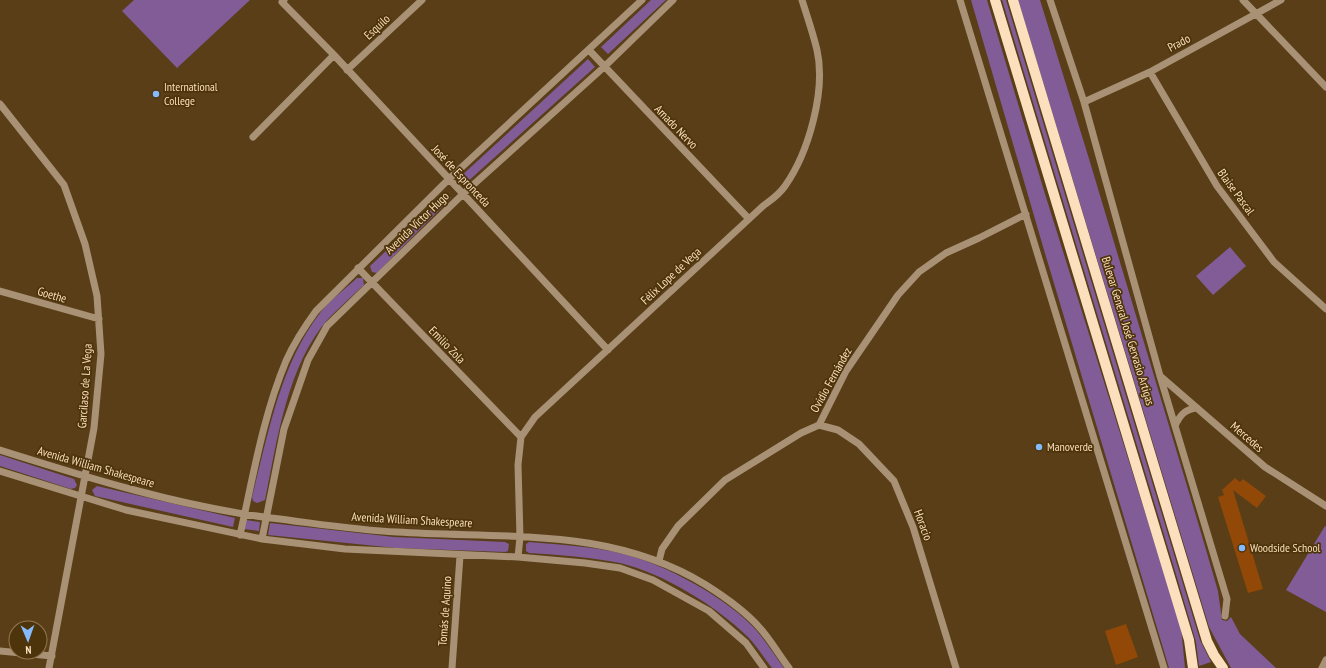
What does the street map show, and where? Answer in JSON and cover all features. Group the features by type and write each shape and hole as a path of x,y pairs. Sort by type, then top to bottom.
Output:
{"main road":[{"path":"995,0 1190,640 1193,668"},
{"name":"Bulevar General José Gervasio Artigas","path":"1013,0 1207,641 1223,668"}],"street":[{"name":"José de Espronceda","path":"284,0 282,2 296,19 334,55 608,350"},
{"name":"Esquilo","path":"347,70 422,0"},
{"name":"Avenida Víctor Hugo","path":"240,535 267,415 286,360 302,331 316,311 449,179 642,0"},
{"name":"Avenida Víctor Hugo","path":"262,539 284,429 308,360 327,326 463,194 604,67 673,0"},
{"name":"Félix Lope de Vega","path":"518,558 520,537 518,465 521,437 535,417 749,219 777,196 786,186 805,147 813,126 819,82 817,50 802,0"},
{"path":"960,0 1164,668"},
{"name":"Bulevar General José Gervasio Artigas","path":"1050,0 1084,102 1160,376 1227,599 1225,616"},
{"path":"1243,0 1326,87"},
{"name":"Prado","path":"1084,102 1150,72 1281,0"},
{"name":"Amado Nervo","path":"589,50 749,219"},
{"path":"253,137 334,55"},
{"name":"Blaise Pascal","path":"1150,72 1217,186 1274,262 1326,309"},
{"name":"Garcilaso de La Vega","path":"0,104 64,185 85,244 97,296 99,319 101,354 94,428 49,668"},
{"name":"Ovidio Fernández","path":"659,561 662,548 678,526 725,480 801,433 819,425 846,371 898,295 919,272 946,253 1026,214"},
{"name":"Emilio Zola","path":"358,268 521,437"},
{"name":"Goethe","path":"0,291 99,319"},
{"name":"Mercedes","path":"1160,376 1266,467 1326,506"},
{"path":"1175,426 1180,415 1185,411 1197,408"},
{"name":"Horacio","path":"819,425 838,430 859,444 894,481 913,527 956,668"},
{"name":"Avenida William Shakespeare","path":"0,450 85,476 184,502 267,517 397,532 520,537 589,542 625,550 659,561 695,579 723,596 759,627 789,668"},
{"path":"0,471 126,510 262,539 345,550 518,558 585,563 620,568 653,580 709,611 746,643 764,668"},
{"name":"Tomás de Aquino","path":"452,668 460,556"},
{"path":"0,651 52,656"},
{"path":"1322,668 1326,660"}],"shaded area":[{"path":"134,0 250,0 177,68 122,11"},
{"path":"651,0 666,0 608,54 601,47"},
{"path":"971,0 987,0 1045,194 1181,627 1185,668 1169,668"},
{"path":"1002,0 1006,0 1200,640 1211,662 1199,666 1196,642 1178,581"},
{"path":"1018,0 1040,0 1202,536 1218,591 1222,620 1227,621 1231,617 1240,634 1276,668 1231,668 1209,627"},
{"path":"588,59 595,67 465,184 459,178"},
{"path":"447,194 451,198 377,273 372,272 370,266"},
{"path":"1230,247 1246,266 1213,295 1196,276"},
{"path":"357,278 363,278 364,285 329,318 315,337 303,358 293,381 279,429 265,500 257,503 253,501 252,497 270,425 285,378 295,355 306,333 324,308"},
{"path":"0,455 74,479 77,485 75,488 71,489 0,466"},
{"path":"97,486 235,518 233,527 95,496 92,490"},
{"path":"246,520 260,522 259,531 244,529"},
{"path":"270,523 394,537 505,542 509,544 508,551 505,552 396,548 268,535"},
{"path":"1325,526 1326,527 1326,612 1286,590"},
{"path":"529,542 612,551 640,559 676,574 713,595 745,619 761,636 784,668 772,668 748,637 735,625 688,592 654,574 609,561 563,555 529,553 526,551 526,544"}],"building":[{"name":"Woodside School","path":"1235,478 1240,482 1243,479 1266,496 1257,508 1233,490 1263,589 1248,593 1218,497 1224,495 1222,490"},
{"path":"1126,624 1138,657 1116,665 1105,631"}],"place":[{"name":"International College","path":"156,94"},
{"name":"Manoverde","path":"1039,447"},
{"name":"Woodside School","path":"1242,548"}]}
